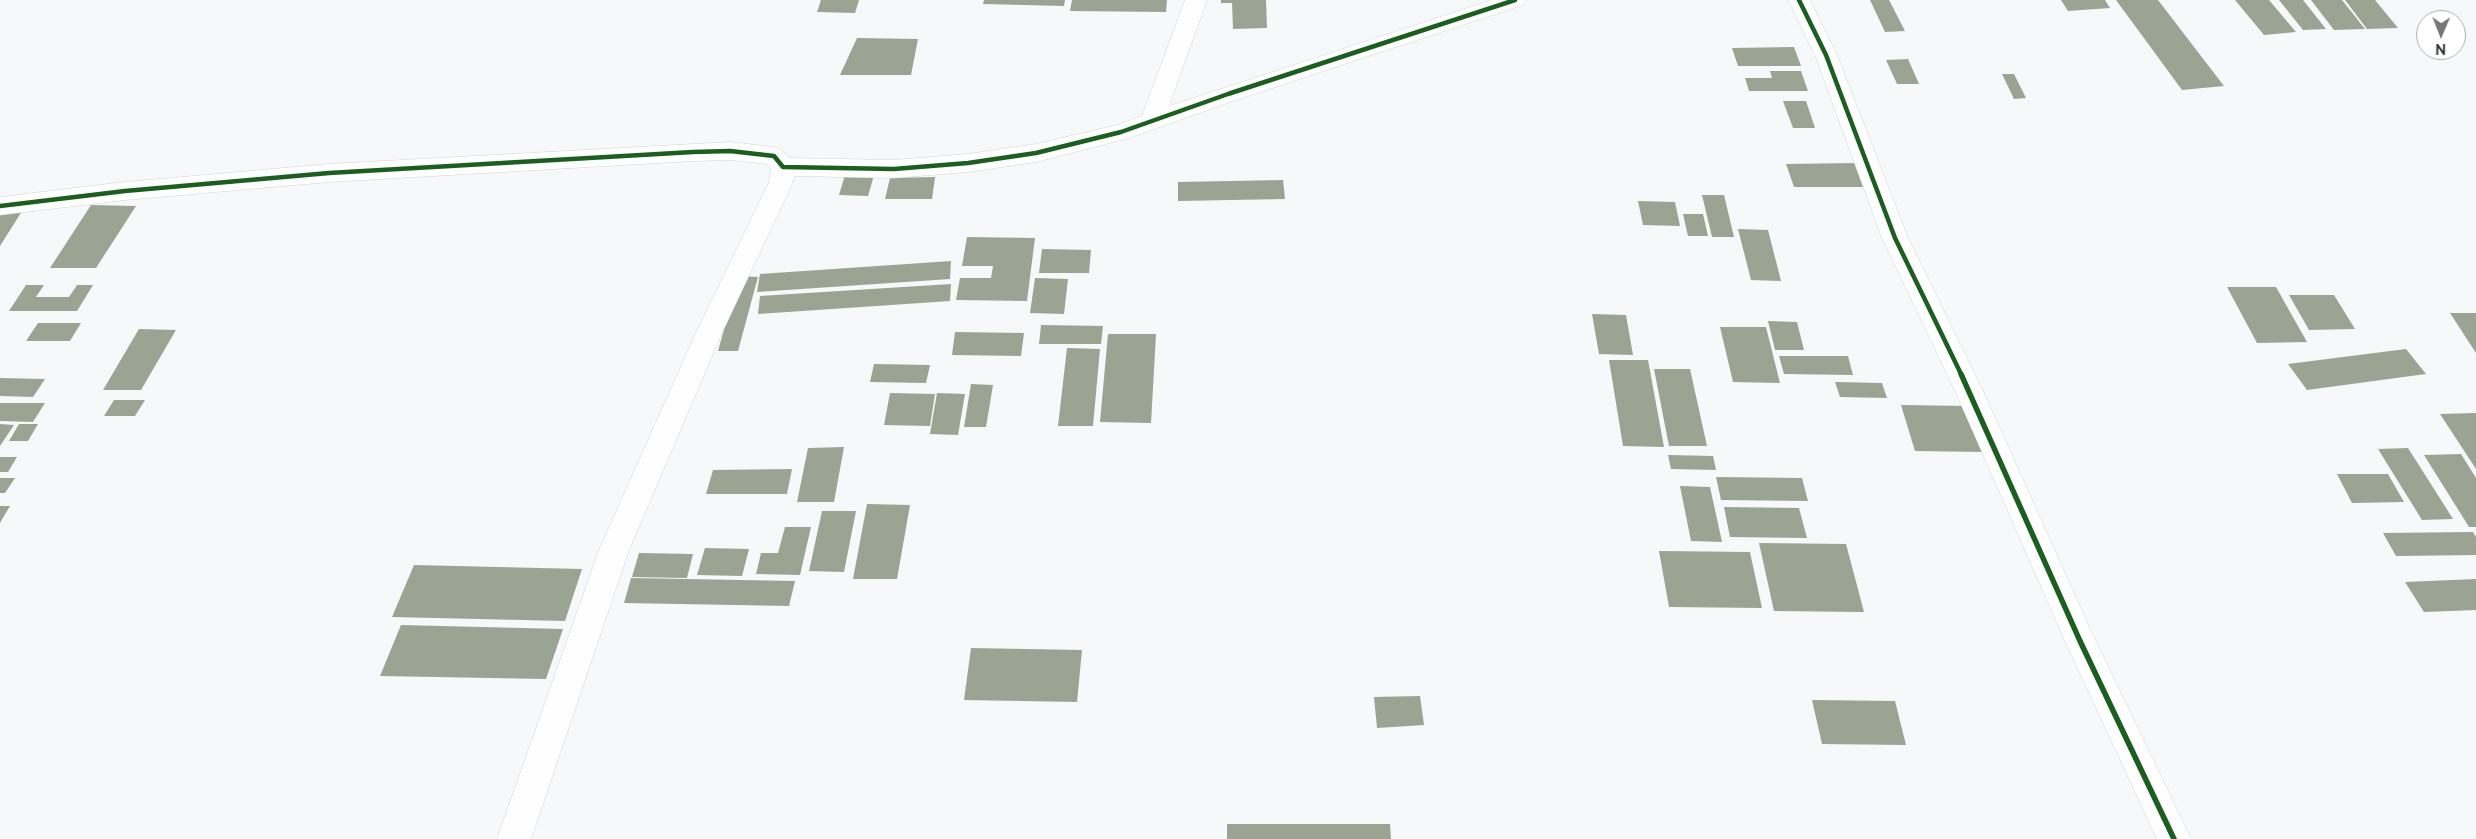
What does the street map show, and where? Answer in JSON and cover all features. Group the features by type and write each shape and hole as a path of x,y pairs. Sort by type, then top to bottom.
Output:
{"street":[{"path":"1152,121 1196,0"},
{"path":"0,206 125,190 329,173 693,152 730,151 774,156 784,166 894,169 968,163 1036,153 1121,132 1515,0"},
{"path":"1800,0 1826,55 1895,238 1970,393 2076,632 2174,839"},
{"path":"514,839 614,550 708,335 781,182 784,166"}],"building":[{"path":"821,0 859,0 855,13 817,12"},
{"path":"984,0 1065,0 1064,6 983,4"},
{"path":"1072,0 1167,0 1166,12 1070,11"},
{"path":"1221,0 1266,0 1267,28 1233,29 1232,3 1221,3"},
{"path":"1870,0 1889,0 1905,31 1885,32"},
{"path":"2061,0 2105,0 2110,8 2068,11"},
{"path":"2116,0 2158,0 2224,86 2182,90"},
{"path":"2235,0 2269,0 2296,32 2264,35"},
{"path":"2279,0 2303,0 2326,29 2303,30"},
{"path":"2311,0 2342,0 2365,29 2334,30"},
{"path":"2345,0 2375,0 2398,28 2367,29"},
{"path":"857,38 918,39 911,75 840,75"},
{"path":"1794,47 1801,66 1738,66 1732,48"},
{"path":"1908,59 1919,84 1897,84 1886,60"},
{"path":"1770,71 1801,71 1808,91 1749,91 1745,78 1772,78"},
{"path":"2002,74 2014,74 2026,98 2014,99"},
{"path":"1783,101 1806,101 1815,128 1793,128"},
{"path":"1857,163 1866,187 1794,187 1786,164"},
{"path":"845,175 874,175 868,196 839,195"},
{"path":"935,177 932,199 885,199 890,178"},
{"path":"1283,180 1285,199 1178,201 1178,182"},
{"path":"1702,195 1724,195 1734,237 1712,237"},
{"path":"1638,201 1675,202 1680,226 1643,225"},
{"path":"91,205 136,206 96,268 50,268"},
{"path":"24,208 0,246 0,212"},
{"path":"1683,214 1703,214 1708,236 1688,236"},
{"path":"1738,229 1768,230 1781,281 1751,280"},
{"path":"967,237 1035,238 1027,301 956,300 960,278 991,278 993,266 962,266"},
{"path":"1042,249 1091,250 1089,273 1039,273"},
{"path":"951,261 950,279 757,292 760,274"},
{"path":"739,276 758,277 738,351 718,351"},
{"path":"1035,278 1068,279 1064,314 1030,313"},
{"path":"951,284 950,301 758,314 760,296"},
{"path":"26,285 44,285 36,297 69,297 77,285 93,285 77,311 9,311"},
{"path":"2227,287 2276,287 2307,342 2257,343"},
{"path":"2289,295 2334,295 2355,329 2309,330"},
{"path":"2450,313 2476,313 2476,353"},
{"path":"1592,314 1626,315 1633,355 1599,354"},
{"path":"1768,321 1797,322 1804,350 1775,350"},
{"path":"38,323 81,323 70,341 26,341"},
{"path":"1041,325 1103,326 1101,344 1039,344"},
{"path":"1720,327 1766,327 1780,383 1733,382"},
{"path":"139,329 176,330 141,390 103,390"},
{"path":"955,332 1024,333 1021,356 952,355"},
{"path":"1108,334 1156,334 1151,423 1100,422"},
{"path":"1067,348 1100,349 1093,426 1058,426"},
{"path":"2406,349 2426,374 2307,390 2288,364"},
{"path":"1779,356 1848,356 1853,375 1784,374"},
{"path":"1609,360 1648,360 1664,447 1623,446"},
{"path":"874,364 930,365 926,383 870,382"},
{"path":"1654,369 1690,369 1707,446 1669,446"},
{"path":"0,378 45,379 33,397 0,396"},
{"path":"1835,382 1882,383 1887,398 1840,397"},
{"path":"971,384 993,385 986,427 964,427"},
{"path":"890,393 935,394 930,426 884,425"},
{"path":"937,393 965,394 958,435 930,434"},
{"path":"114,400 145,400 135,416 104,416"},
{"path":"0,403 45,403 33,422 0,421"},
{"path":"1901,405 1969,406 1985,452 1915,451"},
{"path":"2476,413 2476,469 2440,414"},
{"path":"0,424 14,425 0,446"},
{"path":"19,424 38,424 28,441 9,441"},
{"path":"844,447 834,502 797,502 808,448"},
{"path":"2408,448 2453,519 2422,520 2378,449"},
{"path":"2461,454 2476,478 2476,527 2469,527 2424,455"},
{"path":"1668,455 1713,456 1716,470 1671,469"},
{"path":"0,457 17,457 8,472 0,472"},
{"path":"792,469 787,494 706,494 713,470"},
{"path":"2337,474 2388,474 2404,502 2352,503"},
{"path":"1716,477 1802,478 1808,501 1721,500"},
{"path":"0,478 15,478 5,493 0,493"},
{"path":"1680,486 1710,487 1722,542 1691,541"},
{"path":"867,504 910,505 897,579 853,579"},
{"path":"0,506 10,506 0,523"},
{"path":"1724,507 1799,508 1807,538 1730,537"},
{"path":"822,511 856,511 844,572 809,571"},
{"path":"785,527 811,527 800,575 756,574 761,553 778,553"},
{"path":"2473,532 2476,537 2476,555 2396,556 2383,533"},
{"path":"1759,543 1846,544 1864,612 1774,611"},
{"path":"705,548 749,549 742,576 697,575"},
{"path":"1659,551 1750,552 1762,608 1669,607"},
{"path":"639,553 693,554 687,578 632,577"},
{"path":"414,565 582,569 565,621 392,617"},
{"path":"631,578 795,581 789,606 624,603"},
{"path":"2476,579 2476,610 2424,612 2405,582"},
{"path":"401,625 563,629 546,679 380,676"},
{"path":"971,648 1082,650 1077,702 964,700"},
{"path":"1420,696 1424,725 1377,728 1374,697"},
{"path":"1812,700 1895,701 1906,745 1822,744"},
{"path":"1227,824 1390,824 1391,839 1227,839"}],"cycle path":[{"path":"0,206 125,191 329,173 693,152 730,151 774,156 783,167 894,169 968,163 1036,153 1121,132 1228,94 1515,0"},
{"path":"1799,0 1826,55 1895,238 1970,393 2080,641 2174,839"}]}
